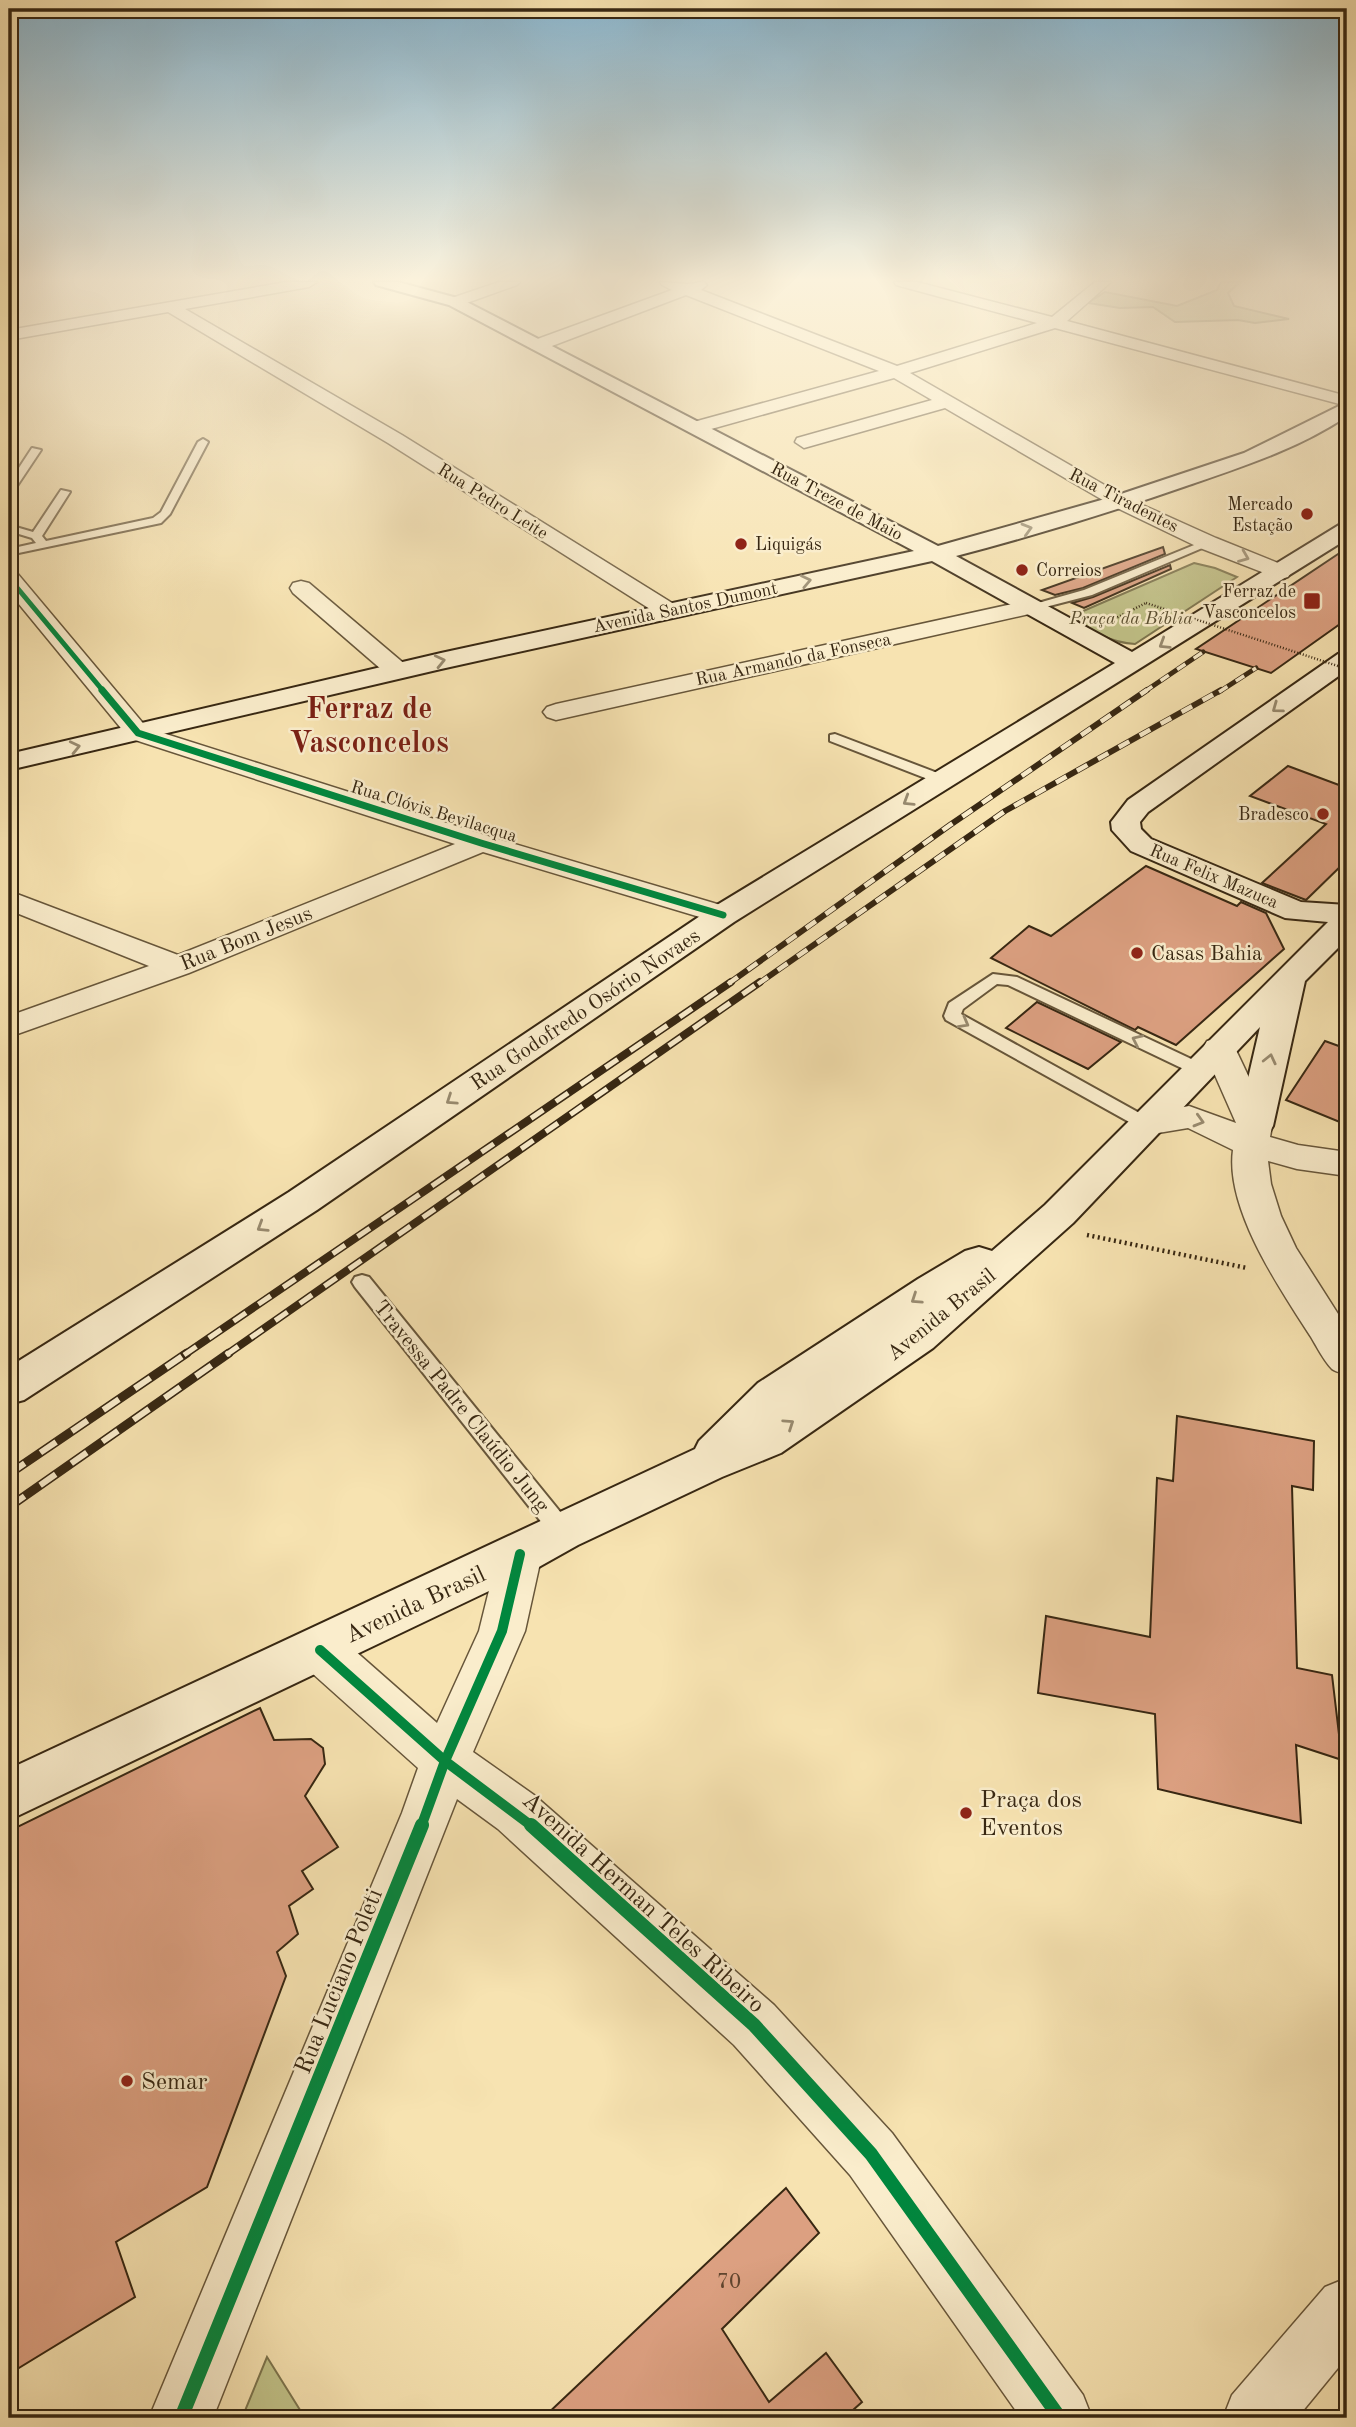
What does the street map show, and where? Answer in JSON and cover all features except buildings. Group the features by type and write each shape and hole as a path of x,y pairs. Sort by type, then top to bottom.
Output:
{"main road":[{"name":"Rua Treze de Maio","path":"635,395 1135,663"},
{"name":"Avenida Santos Dumont","path":"9,762 398,671 936,554 1120,502 1251,457 1324,423 1347,408"},
{"name":"Rua Godofredo Osório Novaes","path":"9,1388 303,1201 723,915 1347,530"},
{"name":"Rua Felix Mazuca","path":"1347,659 1138,806 1126,820 1125,828 1129,836 1141,845 1296,911 1347,914"},
{"name":"Rua Felix Mazuca","path":"1296,911 1312,927 1321,946"},
{"name":"Avenida Brasil","path":"9,1795 320,1650 706,1464 765,1441 918,1337 1052,1220 1347,921"},
{"path":"1252,1134 1289,981"}],"street":[{"name":"Rua Pedro Leite","path":"321,395 669,611"},
{"path":"697,427 812,395"},
{"name":"Rua Tiradentes","path":"939,395 1120,502 1208,543 1280,572"},
{"path":"1326,395 1347,401"},
{"path":"804,442 949,401"},
{"path":"9,579 138,733"},
{"path":"301,587 398,671"},
{"name":"Rua Armando da Fonseca","path":"556,712 1030,607"},
{"name":"Rua Clóvis Bevilacqua","path":"138,733 481,843 723,915"},
{"name":"Rua Bom Jesus","path":"9,1027 178,966 481,843"},
{"path":"9,900 178,966"},
{"path":"1209,1058 1252,1134 1253,1185 1269,1227 1294,1278 1347,1359"},
{"path":"1146,1124 1189,1117 1214,1126 1252,1134 1297,1157 1347,1164"},
{"name":"Rua Luciano Poleti","path":"181,2418 427,1813 445,1761 541,1542"},
{"name":"Avenida Herman Teles Ribeiro","path":"320,1650 445,1761 516,1812 754,2025 870,2154 1059,2418"},
{"path":"1255,2418 1347,2309"}],"lane":[{"path":"9,552 39,541 157,521 165,514 203,442"},
{"path":"9,490 36,450"},
{"path":"39,541 65,492"},
{"path":"9,528 39,541"},
{"path":"1030,607 1088,593 1208,543"},
{"path":"835,738 943,780"},
{"path":"1146,1124 952,1016 955,1007 993,979 1011,980 1209,1058"},
{"name":"Travessa Padre Claúdio Jung","path":"362,1282 541,1542"}],"path":[{"path":"1104,624 1146,603 1347,668"},
{"path":"1052,1220 1294,1278"}],"green space":[{"name":"Praça da Bíblia","path":"1194,563 1237,577 1135,644 1102,636 1086,627 1074,615"},
{"path":"267,2357 305,2418 242,2418"}],"railway":[{"path":"1144,692 1203,652"},
{"path":"1219,692 1256,668"},
{"path":"728,984 950,825 1147,690"},
{"path":"758,984 1005,811 1221,690"},
{"path":"184,1355 731,982"},
{"path":"226,1355 760,982"},
{"path":"9,1474 187,1353"},
{"path":"9,1507 229,1353"}],"cycle path":[{"path":"9,578 138,733 481,843 723,915"},
{"path":"181,2418 427,1813 445,1761 502,1631 520,1554"},
{"path":"320,1650 445,1761 516,1812 754,2025 871,2154 1060,2418"}],"place":[{"name":"Mercado Estação","path":"1307,514"},
{"name":"Liquigás","path":"741,544"},
{"name":"Correios","path":"1022,570"},
{"name":"Ferraz de Vasconcelos","path":"1312,601"},
{"name":"Bradesco","path":"1323,814"},
{"name":"Casas Bahia","path":"1137,953"},
{"name":"Praça dos Eventos","path":"966,1813"},
{"name":"Semar","path":"127,2081"}],"district":[{"name":"Ferraz de Vasconcelos","path":"369,725"}]}
